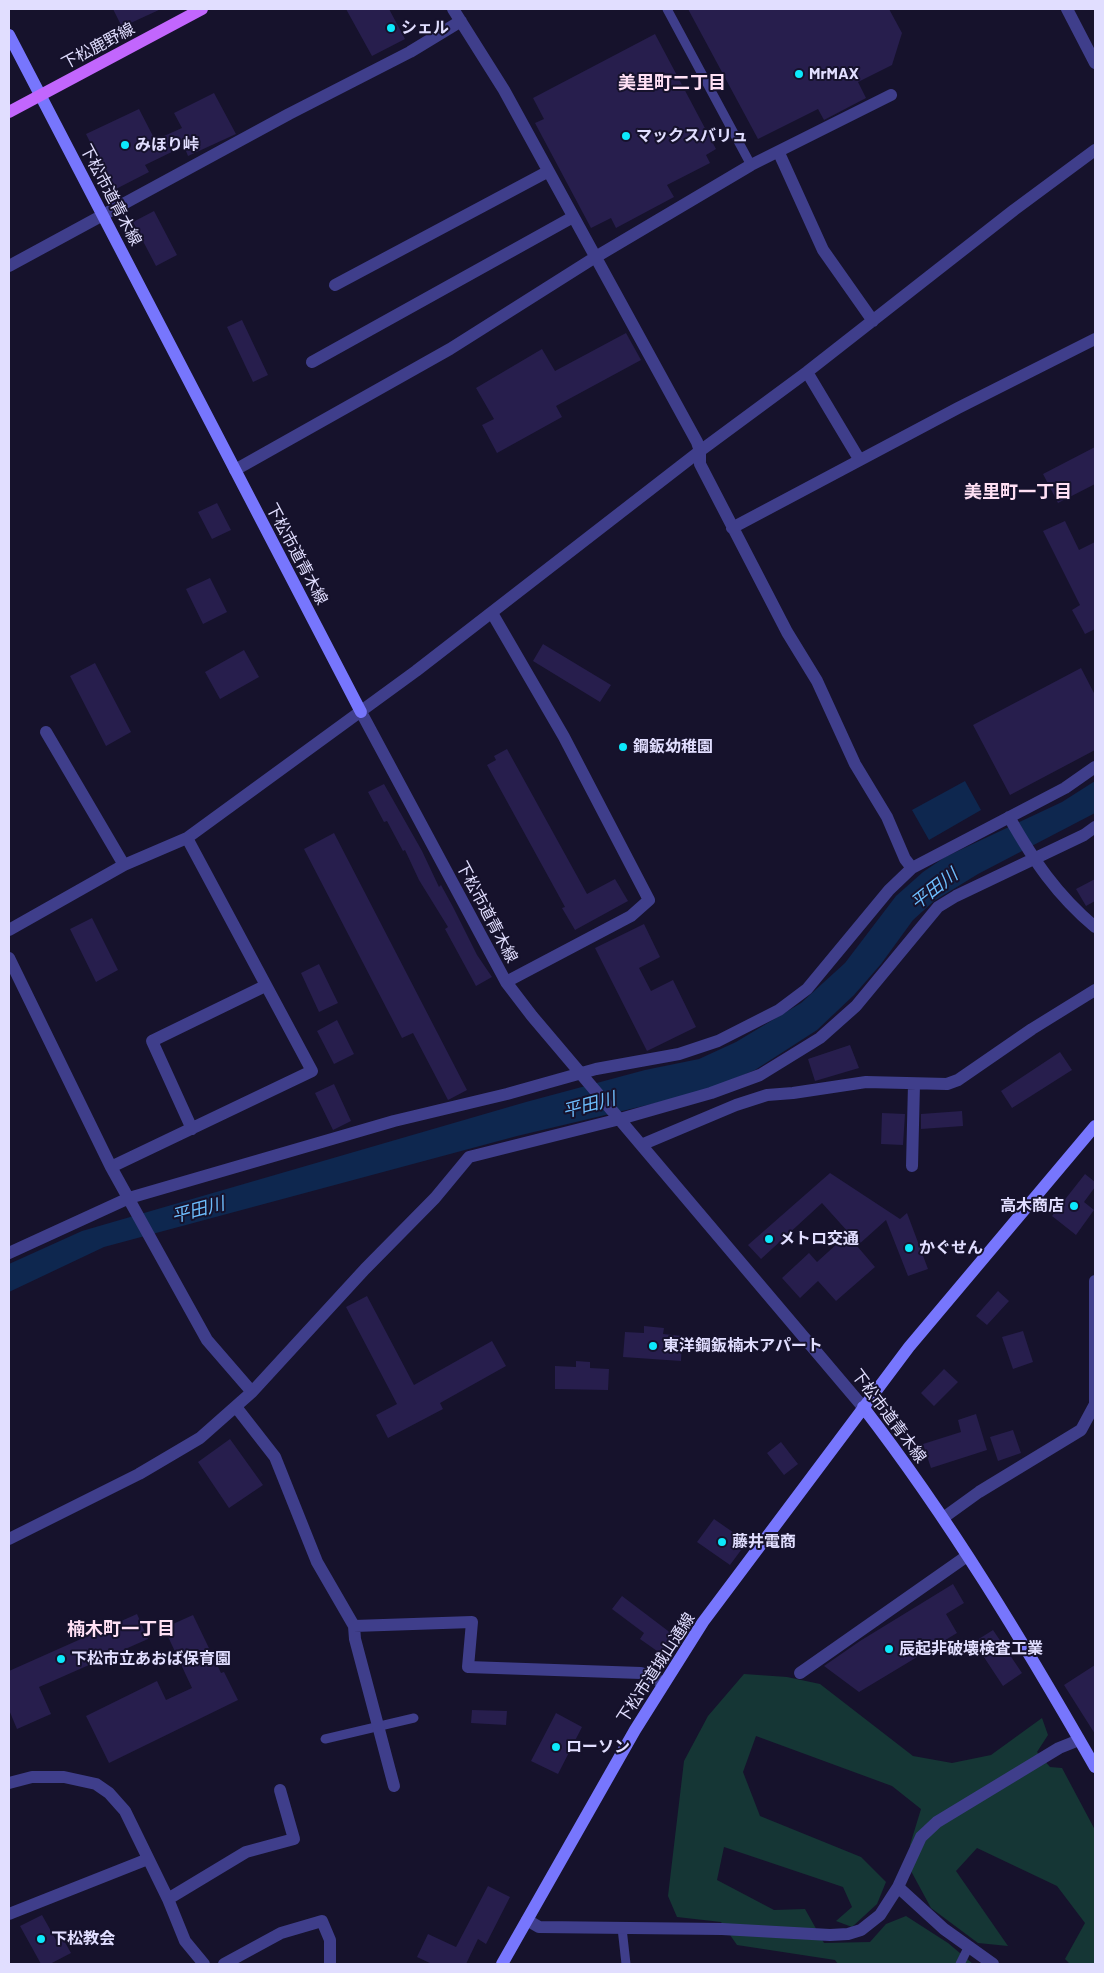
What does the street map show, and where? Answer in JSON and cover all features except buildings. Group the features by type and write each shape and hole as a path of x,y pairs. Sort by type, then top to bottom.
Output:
{"main road":[{"name":"下松鹿野線","path":"9,112 202,9"}],"street":[{"path":"453,9 504,90 700,451 700,464 732,528 787,632 817,681 855,764 886,816 905,859 912,868"},
{"path":"1067,9 1095,63"},
{"path":"9,266 410,52 461,21"},
{"name":"下松市道青木線","path":"9,35 361,712 506,982 583,1076 863,1407 943,1518 1018,1635 1095,1768"},
{"path":"235,470 450,349 594,258 751,165 779,153 892,95"},
{"path":"9,930 124,865 187,838 361,712 492,613 700,451 807,372 1014,210 1095,150"},
{"path":"779,153 823,250 872,321"},
{"path":"335,285 547,172"},
{"path":"312,362 572,217"},
{"path":"732,528 1036,368 1095,339"},
{"path":"807,372 860,460"},
{"path":"492,613 564,737 649,900 632,916 506,982"},
{"path":"46,732 124,865"},
{"path":"9,1253 131,1201 394,1122 679,1054 718,1042 779,1010 806,989 889,890 912,868 1011,820 1065,788 1095,767"},
{"path":"1011,820 1031,855 1071,906 1095,927"},
{"path":"9,1539 139,1474 200,1438 252,1392 365,1269 435,1198 468,1157 711,1093 760,1075 820,1038 856,1006 938,907 1031,855 1084,835 1095,827"},
{"path":"111,1167 312,1071 187,838"},
{"path":"9,958 111,1167 207,1340 252,1392"},
{"path":"192,1129 152,1041 265,986"},
{"path":"641,1145 736,1105 768,1094 793,1094 859,1082 947,1084 958,1080 1032,1029 1095,990"},
{"path":"912,1166 914,1084"},
{"name":"下松市道城山通線","path":"502,1964 664,1683 703,1622 909,1347 1094,1132"},
{"path":"943,1518 979,1492 1081,1430 1095,1404 1095,1281"},
{"path":"236,1407 275,1457 317,1562 354,1626 355,1639 394,1786"},
{"path":"800,1673 967,1556"},
{"path":"354,1626 472,1622 468,1667 641,1673 664,1683"},
{"path":"527,1920 539,1926 722,1929 830,1935 848,1934 861,1930 880,1915 898,1887 921,1836 937,1822 1059,1748 1079,1740"},
{"path":"9,1783 32,1777 64,1777 96,1784 109,1793 125,1811 168,1899 185,1941 204,1964"},
{"path":"168,1899 246,1852 294,1840 280,1790"},
{"path":"9,1914 148,1859"},
{"path":"898,1887 968,1948 993,1964"},
{"path":"224,1964 281,1933 322,1921 330,1940 330,1964"}],"lane":[{"path":"667,9 751,165"},
{"path":"325,1739 414,1718"},
{"path":"622,1928 626,1964"},
{"path":"960,1964 968,1948"}],"green space":[{"path":"744,1674 787,1677 820,1684 913,1756 952,1763 991,1755 1042,1718 1048,1735 1037,1752 1050,1767 1062,1768 1095,1830 1095,1964 1070,1964 1065,1959 1085,1923 1057,1886 977,1848 956,1871 1008,1946 978,1943 931,1908 911,1871 910,1845 921,1809 892,1786 756,1736 743,1772 760,1816 861,1857 886,1882 877,1904 852,1927 836,1921 852,1907 843,1887 724,1847 717,1880 774,1910 805,1909 824,1943 870,1942 886,1924 906,1916 948,1943 973,1964 838,1964 835,1960 737,1945 721,1922 677,1917 668,1896 684,1761 708,1716"}],"water":[{"path":"965,781 981,810 929,840 912,810"},
{"name":"平田川","path":"1095,781 1095,813 978,874 934,901 913,920 881,964 854,995 817,1030 755,1070 702,1092 517,1136 104,1247 9,1292 9,1264 82,1231 526,1102 645,1070 699,1059 736,1042 801,1003 845,963 896,896 923,872 945,857 1062,802"}],"place":[{"name":"シェル","path":"391,28"},
{"name":"MrMAX","path":"799,74"},
{"name":"マックスバリュ","path":"626,136"},
{"name":"みほり峠","path":"125,145"},
{"name":"鋼鈑幼稚園","path":"623,747"},
{"name":"高木商店","path":"1074,1206"},
{"name":"メトロ交通","path":"769,1239"},
{"name":"かぐせん","path":"909,1248"},
{"name":"東洋鋼鈑楠木アパート","path":"653,1346"},
{"name":"藤井電商","path":"722,1542"},
{"name":"辰起非破壊検査工業","path":"889,1649"},
{"name":"下松市立あおば保育園","path":"61,1659"},
{"name":"ローソン","path":"556,1747"},
{"name":"下松教会","path":"41,1939"}],"district":[{"name":"美里町二丁目","path":"672,83"},
{"name":"美里町一丁目","path":"1018,492"},
{"name":"楠木町一丁目","path":"121,1629"}]}
